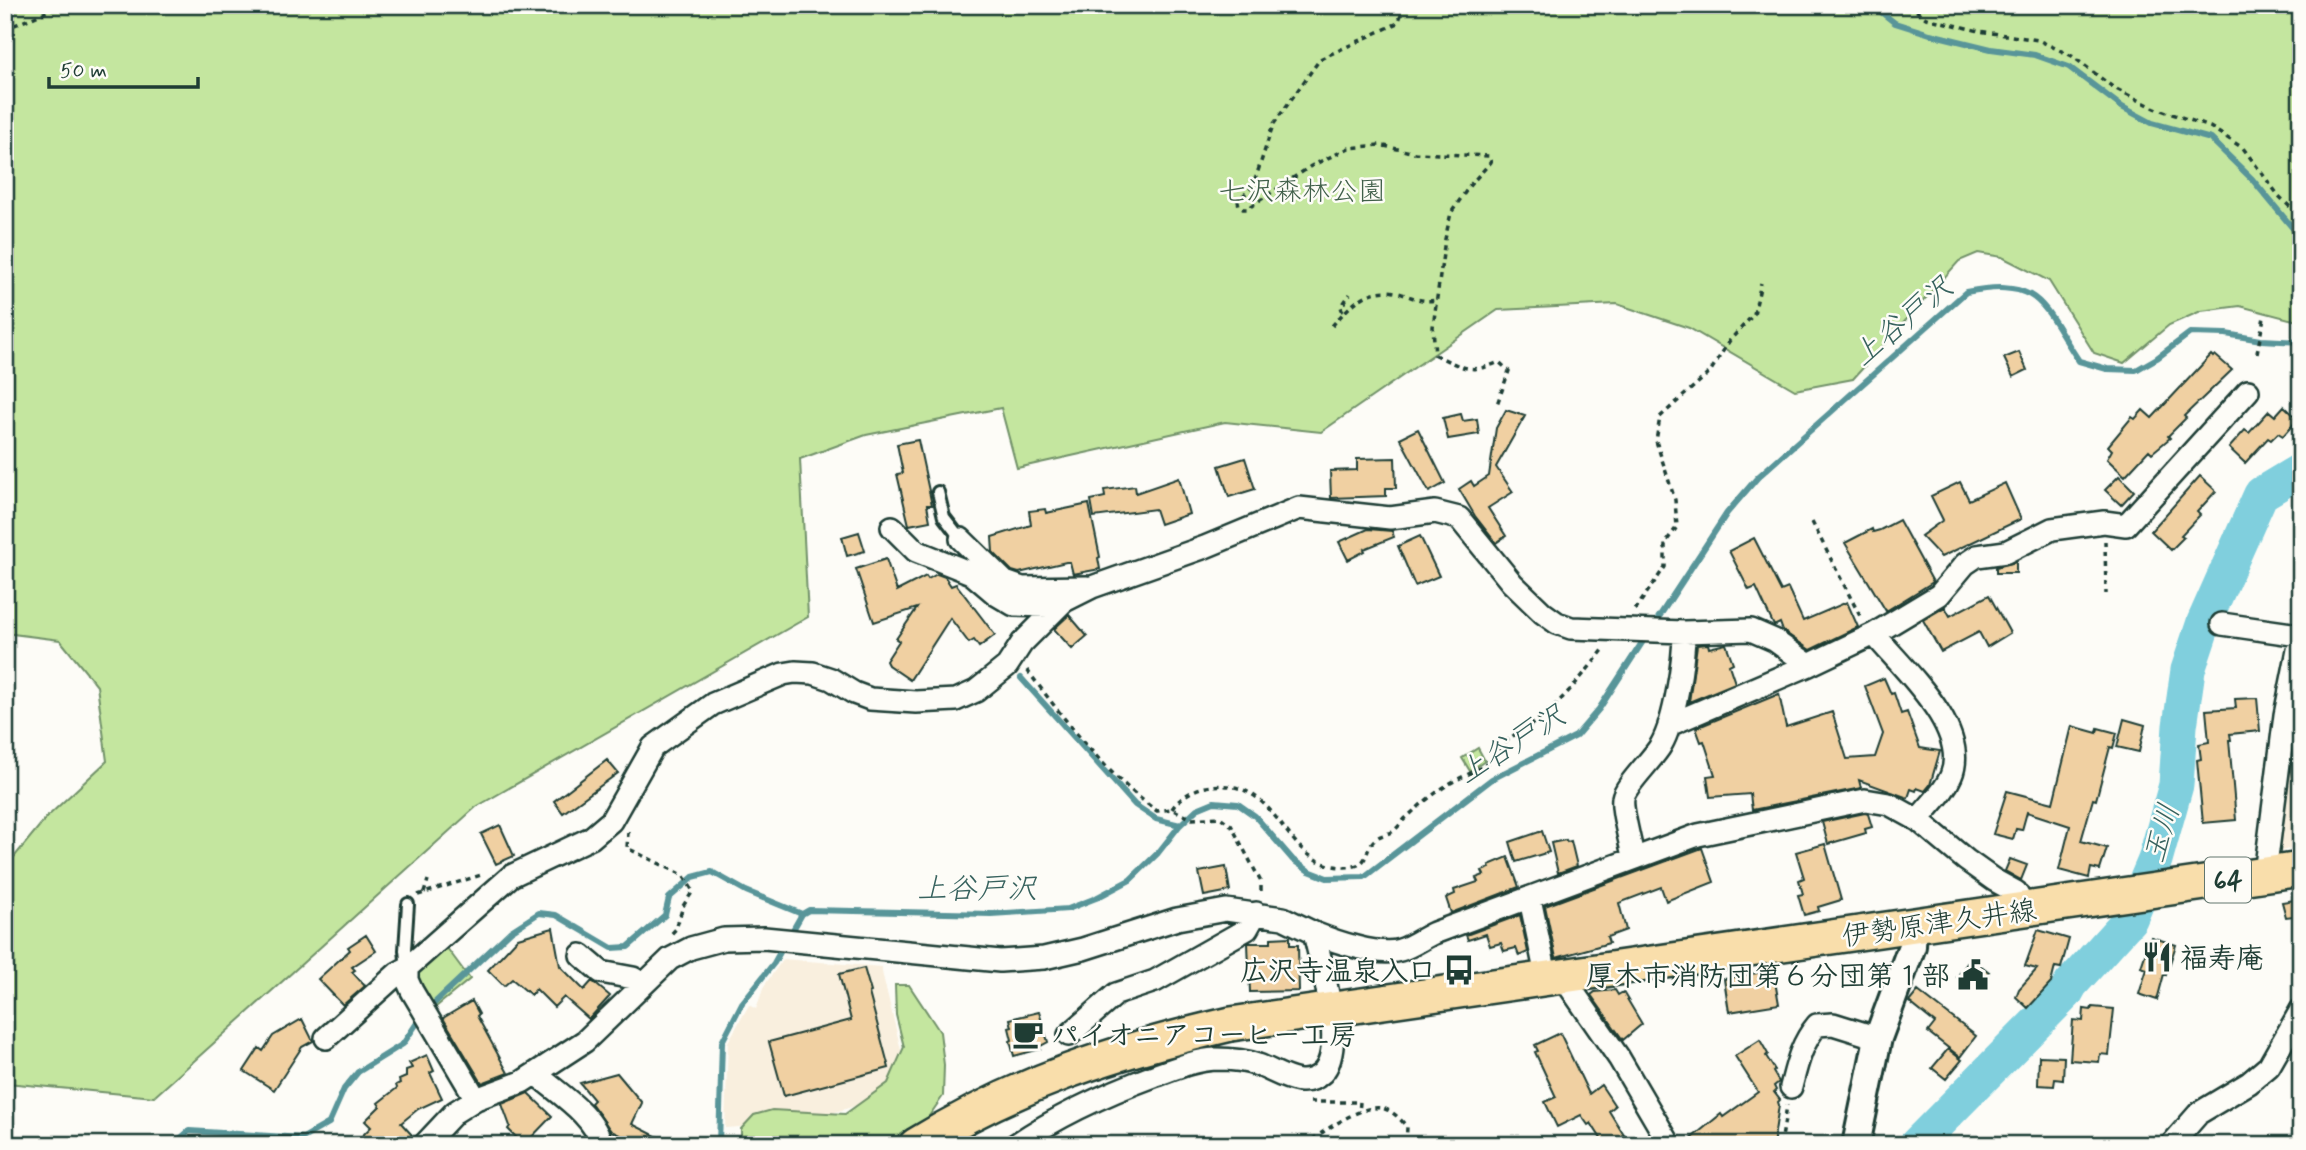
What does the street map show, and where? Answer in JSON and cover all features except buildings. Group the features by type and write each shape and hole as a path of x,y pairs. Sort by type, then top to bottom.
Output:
{"main road":[{"name":"64","path":"2265,874 2301,869"},
{"name":"伊勢原津久井線","path":"916,1145 962,1118 1046,1078 1123,1051 1231,1024 2265,874"}],"street":[{"path":"1669,725 1809,666 1873,635 1938,595 1965,564 1977,555 2006,552 2052,529 2104,522 2126,525 2162,470 2235,394"},
{"path":"326,1038 502,883 592,838 611,821 653,747 713,704 783,674 794,672 813,673 831,679 870,699 916,702 956,700 975,691 1007,666 1022,643 1064,601 1093,587 1205,547 1299,509 1390,518 1435,512 1459,518 1511,583 1557,623 1571,628 1675,632 1751,630 1774,640 1809,666"},
{"path":"892,527 916,551 971,573 997,595 1014,605 1048,607 1053,610"},
{"path":"961,539 1005,582 1022,588 1093,587"},
{"path":"2222,624 2300,635 2285,715 2265,874"},
{"path":"1633,857 1623,798 1662,743 1669,725 1684,650 1675,632"},
{"path":"1873,635 1934,702 1955,753 1952,774 1944,790 1919,820"},
{"path":"424,1145 455,1112 476,1099 522,1082 585,1041 670,959 691,948 724,939 764,938 1000,961 1044,958 1198,914 1227,910 1283,918 1342,944 1389,952 1402,950 1434,933 1633,857 1720,829 1771,821 1865,800 1889,804 1919,820 1966,860 2016,892 2026,909"},
{"path":"1530,898 1555,978 1619,1058 1670,1145"},
{"path":"1069,1035 1116,994 1155,981 1247,929 1258,914"},
{"path":"1856,1145 1878,1038 1912,946 1913,926"},
{"path":"1015,1145 1104,1095 1186,1065 1213,1059 1240,1060 1289,1079 1306,1081 1322,1073 1329,1064 1332,1053 1330,1010 1314,933"},
{"path":"581,955 601,972 633,978 643,984"},
{"path":"407,968 407,980 416,998 476,1099"},
{"path":"2171,1145 2199,1112 2249,1083 2269,1066 2301,1010"},
{"path":"1791,1087 1799,1055 1807,1037 1817,1025 1833,1024 1878,1038"},
{"path":"536,1074 586,1117 598,1132 602,1145"}],"lane":[{"path":"938,492 944,517 961,539"},
{"path":"407,968 405,950 408,904"}],"path":[{"path":"5,29 63,5"},
{"path":"1405,5 1398,23 1320,59 1273,125 1256,177 1250,190 1238,201 1239,206 1247,209 1311,166 1349,148 1387,146 1415,153 1489,156 1491,162 1470,185 1451,213 1433,327 1435,355 1468,370 1481,370 1499,362 1510,370 1496,407"},
{"path":"1908,5 1926,18 1979,31 2038,40 2072,56 2114,88 2155,108 2210,127 2244,148 2279,196 2301,218"},
{"path":"1172,809 1195,789 1223,785 1240,788 1267,805 1301,850 1313,859 1331,866 1361,864 1377,838 1393,831 1449,784 1490,761 1508,740 1536,721 1575,683 1622,630 1664,567 1665,543 1677,527 1675,500 1656,441 1660,417 1710,372 1730,340 1754,314 1761,283"},
{"path":"1332,326 1343,312 1365,295 1395,292 1422,301 1437,300"},
{"path":"1343,312 1342,307 1350,294"},
{"path":"2257,353 2264,317"},
{"path":"1812,522 1873,635"},
{"path":"2104,522 2106,594"},
{"path":"1015,655 1064,718 1137,797 1157,811 1172,809 1192,819 1220,817 1231,825 1261,882 1258,914"},
{"path":"619,807 628,832 627,848 682,875 694,891 683,906 676,929 664,940 663,949 670,959"},
{"path":"408,904 410,898 499,869 510,870 514,875"},
{"path":"424,893 428,880"},
{"path":"1306,1081 1307,1102 1360,1102 1359,1113"},
{"path":"1781,1145 1791,1087"},
{"path":"1304,1145 1345,1118 1383,1107 1393,1112 1407,1127 1406,1145"}],"shaded area":[{"path":"2301,660 2301,845 2276,853"},
{"path":"783,959 882,967 901,1050 900,1066 886,1089 868,1102 784,1124 725,1128 728,1042 749,1005 756,1009 764,986"}],"green space":[{"name":"七沢森林公園","path":"5,5 2301,5 2301,322 2240,306 2201,311 2169,325 2124,363 2094,353 2049,281 2002,257 1978,253 1959,261 1853,379 1795,390 1689,328 1617,304 1498,310 1321,432 1225,422 1017,468 1001,408 866,435 800,459 808,617 476,807 154,1097 7,1083 5,868 46,818 107,761 97,686 60,640 5,633"},
{"path":"1478,748 1485,761 1470,771 1462,758"},
{"path":"444,944 470,979 431,1011 423,1004 415,967"},
{"path":"895,985 909,985 940,1032 944,1065 943,1096 927,1119 881,1145 741,1145 741,1129 754,1115 772,1110 845,1114 888,1083 904,1047 896,1015"}],"waterway":[{"path":"1872,5 1895,23 1991,49 2035,55 2069,67 2122,107 2152,123 2211,139 2252,179 2301,238"},
{"name":"上谷戸沢","path":"1653,626 1727,513 1758,477 1966,292 1991,288 2026,293 2038,300 2047,311 2079,361 2107,369 2136,370 2190,333 2301,342"},
{"name":"玉川","path":"1916,1145 2066,993 2071,984 2130,919 2155,860 2176,785 2180,726 2188,670 2204,622 2261,494 2301,470"},
{"name":"上谷戸沢","path":"790,935 802,914 809,910 991,914 1068,909 1130,880 1197,809 1214,802 1238,804 1255,816 1293,860 1309,871 1327,878 1364,877 1492,779 1576,736 1599,709 1647,635"},
{"path":"1021,678 1135,805 1156,819 1180,825"},
{"path":"428,1009 511,931 539,913 556,915 612,948 628,947 665,915 669,898 693,877 712,872 746,891 802,914"},
{"name":"上谷戸沢","path":"719,1145 722,1042 742,1003 774,963 784,945"},
{"path":"173,1145 189,1131 303,1138 329,1123 344,1089 358,1072 403,1044 421,1017"}],"place":[{"name":"福寿庵","path":"2157,957"},
{"name":"広沢寺温泉入口","path":"1459,970"},
{"name":"厚木市消防団第６分団第１部","path":"1973,975"},
{"name":"パイオニアコーヒー工房","path":"1028,1034"}]}
